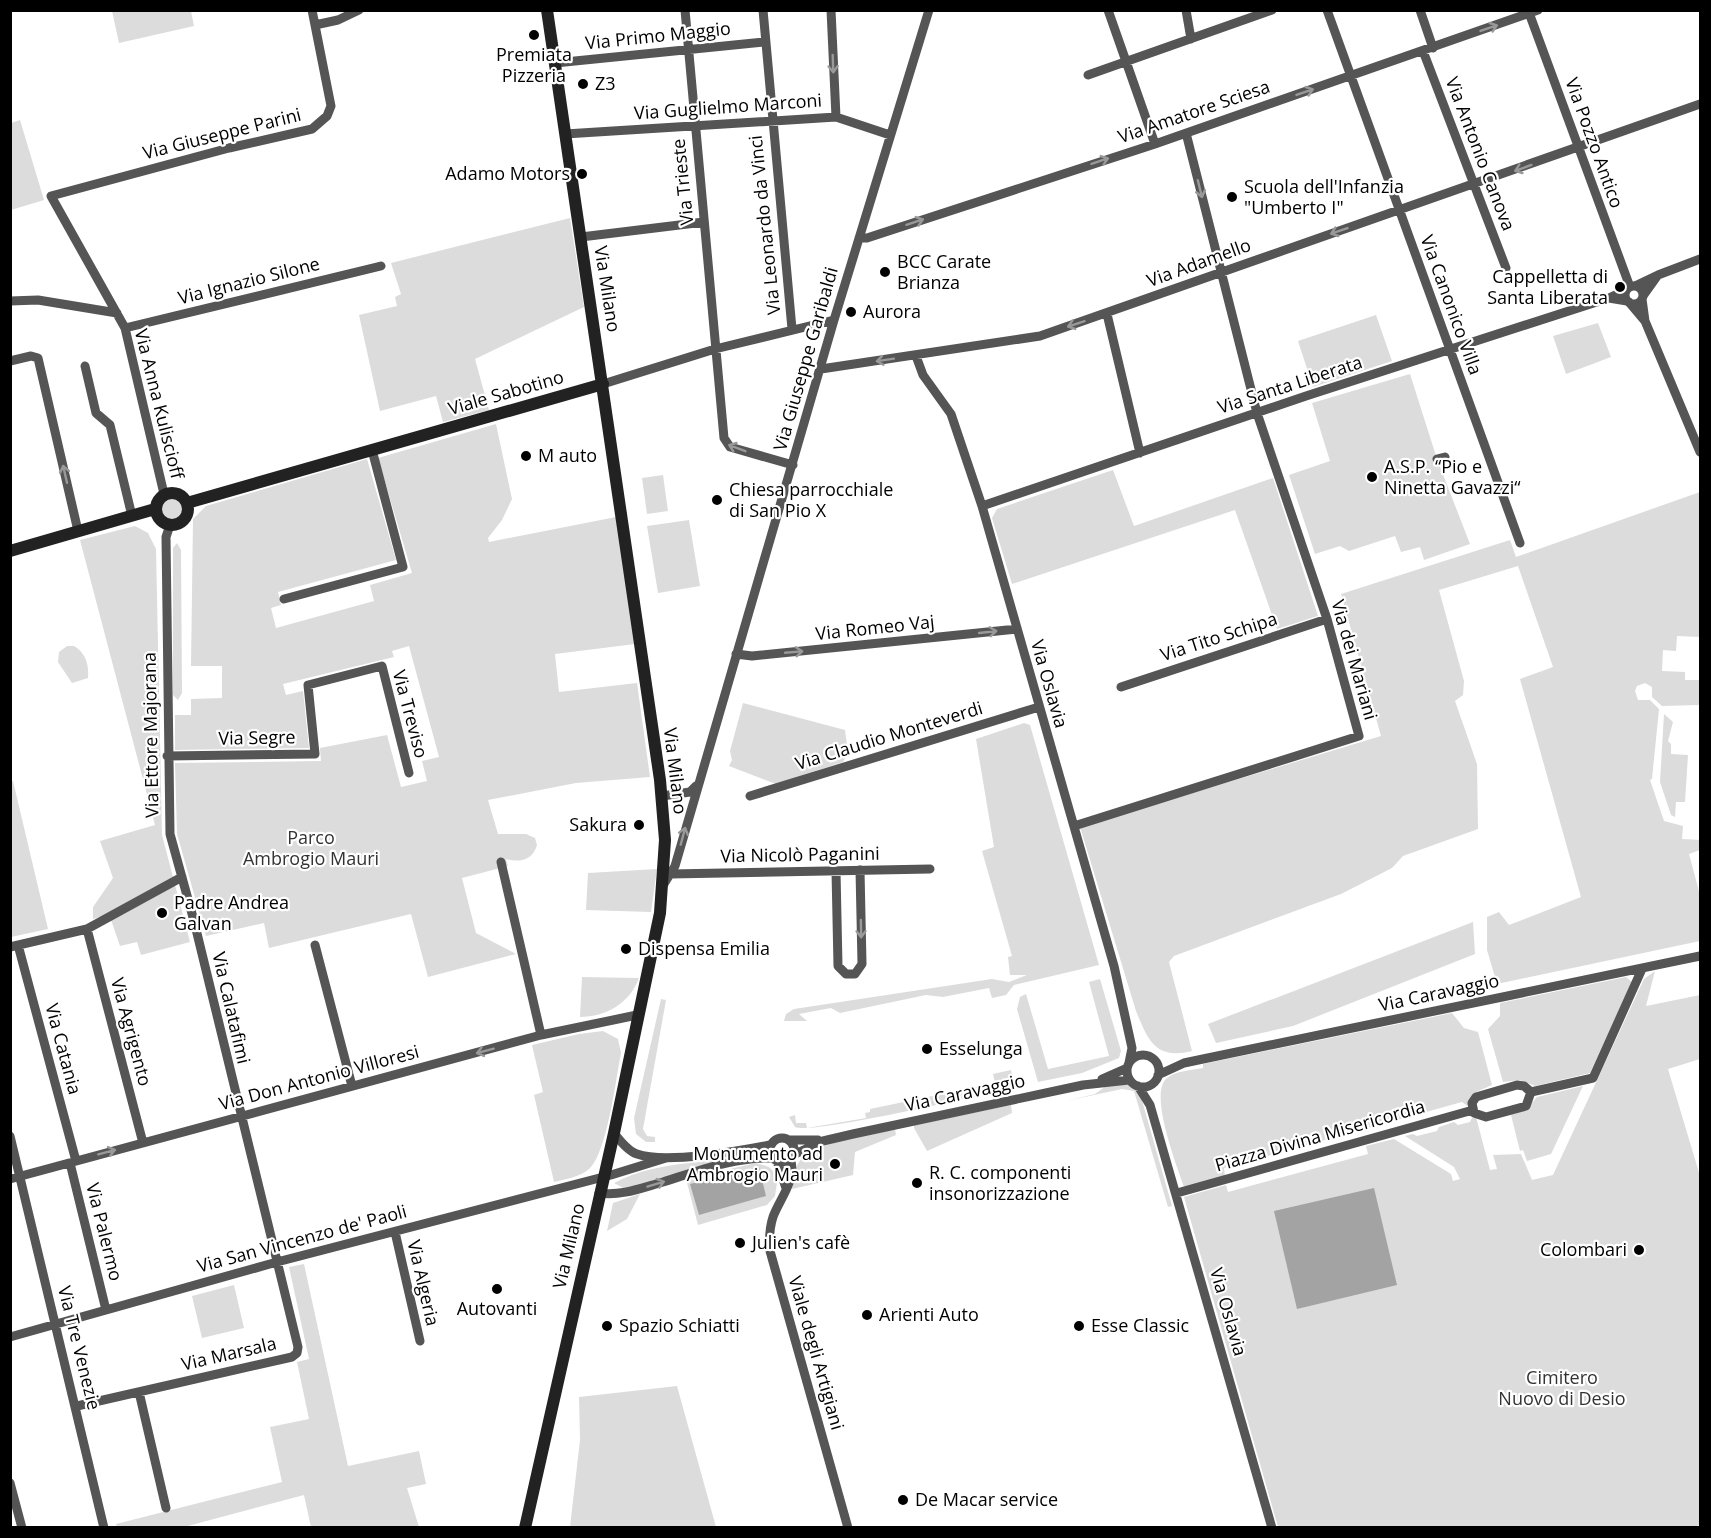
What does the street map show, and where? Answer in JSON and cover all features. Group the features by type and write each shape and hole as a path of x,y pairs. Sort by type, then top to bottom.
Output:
{"main road":[{"name":"Via Milano","path":"525,1527 614,1133 667,879 662,796 547,10"},
{"name":"Viale Sabotino","path":"187,503 603,384"},
{"path":"176,493 187,503 185,519 170,525 159,520 155,509 156,503 164,494 176,493"},
{"path":"10,551 155,509"}],"street":[{"name":"Via Giuseppe Parini","path":"51,196 229,148 312,129 327,116 331,106 312,10"},
{"path":"315,25 338,20 359,10"},
{"name":"Via Trieste","path":"684,10 689,50 693,127 726,443 730,447 793,465"},
{"name":"Via Leonardo da Vinci","path":"763,10 792,329"},
{"path":"831,10 836,117"},
{"name":"Via Giuseppe Garibaldi","path":"667,879 675,866 696,786 928,10"},
{"path":"1108,10 1155,144"},
{"path":"1186,10 1191,39"},
{"path":"1088,75 1272,10"},
{"name":"Via Canonico Villa","path":"1327,10 1349,77 1520,543"},
{"path":"1420,10 1433,48"},
{"name":"Via Amatore Sciesa","path":"859,238 867,238 1155,144 1532,12"},
{"name":"Via Pozzo Antico","path":"1532,12 1578,148 1630,288"},
{"name":"Via Primo Maggio","path":"555,63 765,42"},
{"name":"Via Antonio Canova","path":"1423,51 1506,268"},
{"name":"Via Adamello","path":"821,369 1040,336 1700,107"},
{"name":"Via Guglielmo Marconi","path":"565,134 836,117 890,135"},
{"name":"Via dei Mariani","path":"1074,826 1359,736 1327,619 1257,413 1186,133"},
{"name":"Via Anna Kuliscioff","path":"51,196 125,328 164,494"},
{"path":"581,237 704,222"},
{"name":"Via Santa Liberata","path":"982,506 1609,298 1658,274 1701,259"},
{"name":"Via Ignazio Silone","path":"125,328 381,266"},
{"path":"1628,302 1635,304 1658,274"},
{"path":"1645,321 1628,302 1630,288 1641,290 1645,321 1701,452"},
{"name":"Via Santa Liberata","path":"1609,298 1628,302"},
{"path":"10,301 38,300 117,313"},
{"path":"1107,314 1140,453"},
{"name":"Viale Sabotino","path":"603,384 715,349 834,320"},
{"path":"10,361 35,355 40,362 78,531"},
{"name":"Via Oslavia","path":"916,356 923,375 951,414 982,506 1114,966 1129,1031 1132,1054 1128,1066"},
{"path":"85,366 96,412 110,426 132,516"},
{"path":"284,599 403,567 372,450"},
{"name":"Via Ettore Majorana","path":"170,525 166,537 167,756 170,834 199,941"},
{"name":"Via Tito Schipa","path":"1121,687 1327,619"},
{"name":"Via Romeo Vaj","path":"736,654 763,655 1017,629"},
{"name":"Via Treviso","path":"308,685 382,666 409,773"},
{"name":"Via Segre","path":"167,756 315,754 308,685"},
{"name":"Via Claudio Monteverdi","path":"750,796 1039,707"},
{"path":"662,796 690,792 696,786"},
{"path":"501,862 541,1035"},
{"name":"Via Nicolò Paganini","path":"667,879 930,869"},
{"path":"836,871 838,966 846,974 855,974 862,964 860,870"},
{"path":"14,946 87,929 182,877"},
{"name":"Via Agrigento","path":"87,929 143,1143"},
{"name":"Via Calatafimi","path":"199,941 277,1262"},
{"path":"315,945 352,1086"},
{"name":"Via Catania","path":"14,946 73,1162"},
{"name":"Via Caravaggio","path":"1158,1075 1184,1063 1701,956"},
{"name":"Piazza Divina Misericordia","path":"1531,1092 1593,1078 1642,969"},
{"name":"Via Don Antonio Villoresi","path":"10,1179 541,1035 637,1015"},
{"name":"Via Oslavia","path":"1129,1031 1136,1044 1147,1056"},
{"path":"1137,1056 1147,1056 1156,1062 1158,1075 1152,1084 1138,1086 1129,1080 1128,1066 1137,1056"},
{"name":"Via Caravaggio","path":"1156,1062 1184,1063"},
{"name":"Via Caravaggio","path":"1083,1085 1128,1066"},
{"name":"Via Caravaggio","path":"789,1140 805,1142 853,1134 1083,1085 1129,1080"},
{"name":"Via Oslavia","path":"1150,1106 1152,1084"},
{"name":"Piazza Divina Misericordia","path":"1517,1085 1524,1086 1531,1092 1530,1102 1523,1108 1486,1117 1477,1116 1473,1110 1472,1103 1480,1095 1517,1085"},
{"name":"Via Oslavia","path":"1138,1086 1150,1106 1177,1193 1272,1527"},
{"name":"Piazza Divina Misericordia","path":"1177,1193 1473,1110"},
{"path":"614,1133 634,1153 666,1158"},
{"name":"Via Caravaggio","path":"792,1157 823,1142 853,1134"},
{"name":"Via Tre Venezie","path":"10,1136 77,1406 104,1527"},
{"path":"599,1193 621,1194 751,1159 783,1162 792,1157 794,1147 789,1140 780,1138 770,1145 666,1158 603,1177"},
{"path":"770,1145 786,1188"},
{"name":"Viale degli Artigiani","path":"792,1157 791,1176 770,1228 770,1251 848,1527"},
{"name":"Via Palermo","path":"73,1162 106,1310"},
{"name":"Via San Vincenzo de' Paoli","path":"10,1337 277,1262 603,1177"},
{"name":"Via Algeria","path":"395,1232 420,1341"},
{"name":"Via Marsala","path":"77,1406 292,1357 297,1353 298,1347 277,1262"},
{"path":"139,1392 166,1508"},
{"path":"10,1483 22,1527"}],"green space":[{"path":"112,11 191,11 194,26 119,43"},
{"path":"20,120 44,200 11,210 11,123"},
{"path":"570,218 584,307 475,359 489,410 443,422 436,396 380,411 359,315 397,306 395,297 401,294 391,263"},
{"path":"1376,315 1392,361 1313,387 1298,341"},
{"path":"1598,323 1611,357 1566,374 1553,336"},
{"path":"1410,374 1437,459 1470,544 1424,560 1420,547 1401,552 1395,536 1349,551 1340,546 1315,554 1289,475 1330,461 1312,403"},
{"name":"Parco Ambrogio Mauri","path":"496,424 512,499 502,520 488,538 489,542 616,517 635,644 555,654 559,692 637,683 650,777 576,783 488,800 498,834 526,834 535,838 537,845 532,854 525,859 516,861 506,859 508,866 462,878 476,933 516,954 428,977 411,914 269,948 264,923 206,936 177,834 175,763 321,761 320,748 387,735 401,787 427,781 422,761 439,757 409,646 392,651 394,657 283,684 286,695 303,691 309,748 175,750 175,715 191,715 191,699 222,698 222,666 191,666 193,519 206,506 367,459 396,560 278,592 281,605 271,608 276,628 374,601 370,585 412,573 378,458"},
{"path":"1113,470 1134,526 1273,478 1318,616 1277,629 1235,510 1012,584 992,518 997,509"},
{"path":"663,475 668,511 647,514 642,478"},
{"path":"1700,492 1700,637 1677,636 1676,651 1663,650 1662,671 1685,672 1685,680 1700,680 1700,705 1662,706 1652,697 1652,687 1645,683 1637,686 1635,691 1638,700 1650,700 1659,709 1652,779 1650,780 1664,821 1683,826 1682,839 1700,840 1700,850 1689,854 1700,895 1700,941 1497,984 1487,950 1487,917 1499,912 1509,925 1581,897 1520,679 1553,667 1518,566 1439,590 1464,681 1463,695 1455,701 1477,764 1478,829 1403,856 1392,868 1341,894 1174,956 1169,962 1192,1051 1169,1053 1155,1045 1149,1039 1136,1011 1080,827 1381,736 1341,594 1510,540 1516,557"},
{"path":"172,497 180,501 184,509 180,517 172,521 164,517 160,509 164,501"},
{"path":"689,520 700,586 658,593 647,526"},
{"path":"135,526 148,533 156,549 162,835 190,942 141,955 137,942 120,946 109,914 93,919 93,907 113,878 100,841 155,825 80,540"},
{"path":"177,543 181,550 182,693 178,700 173,695 173,548"},
{"path":"67,646 74,646 84,656 88,678 72,683 58,662 59,652"},
{"path":"743,703 845,730 848,753 843,762 776,784 729,766 732,760 730,751"},
{"path":"1664,714 1673,722 1668,741 1671,744 1671,754 1688,755 1685,802 1676,802 1675,817 1671,815 1660,782"},
{"path":"1024,723 1030,725 1099,965 1014,985 1006,995 992,998 989,988 943,997 926,995 840,1013 831,1008 799,1014 807,1021 784,1021 786,1014 794,1009 992,979 1009,982 1027,975 1010,975 1008,957 1012,956 982,851 994,847 976,739"},
{"path":"13,781 48,929 11,937 10,782"},
{"path":"657,869 651,912 586,910 588,873"},
{"path":"1473,922 1475,954 1293,1026 1216,1043 1208,1024"},
{"name":"Cimitero Nuovo di Desio","path":"1655,971 1646,1006 1700,995 1700,1059 1668,1069 1700,1176 1700,1525 1690,1528 1278,1527 1184,1197 1226,1185 1228,1192 1368,1154 1366,1146 1394,1139 1451,1174 1453,1181 1460,1179 1454,1167 1405,1136 1413,1134 1417,1136 1437,1131 1439,1127 1454,1122 1458,1125 1470,1122 1476,1117 1490,1170 1497,1169 1493,1155 1521,1154 1532,1180 1553,1175 1644,979"},
{"path":"582,977 639,978 630,995 616,1007 599,1014 580,1017"},
{"path":"1626,977 1632,982 1590,1073 1535,1086 1520,1080 1503,1082 1488,1029 1500,1016 1500,1003"},
{"path":"1100,979 1121,1051 1119,1058 1082,1073 1038,1082 1017,1009 1020,997 1026,994 1048,1069 1109,1056 1089,982"},
{"path":"661,999 666,1000 643,1129 647,1136 655,1137 655,1142 646,1142 636,1134 634,1118"},
{"path":"1452,1013 1464,1028 1478,1032 1492,1085 1476,1092 1469,1107 1462,1102 1224,1168 1225,1176 1184,1187 1162,1114 1162,1086 1170,1076 1203,1068 1203,1064"},
{"path":"603,1031 618,1039 621,1053 610,1115 601,1148 595,1161 585,1172 554,1182 534,1095 543,1092 532,1045"},
{"path":"1011,1070 1015,1088 864,1120 808,1128 866,1118 865,1113 870,1112 870,1109 995,1083 993,1074"},
{"path":"1130,1084 1136,1088 1141,1097 1172,1206 1168,1207 1134,1091 1122,1089 1066,1101 1095,1094 1106,1086"},
{"path":"1583,1086 1551,1154 1527,1161 1523,1150 1520,1151 1511,1115 1526,1110 1537,1097"},
{"path":"1011,1105 1012,1113 927,1151 914,1128 914,1125"},
{"path":"795,1115 796,1123 806,1123 807,1128 795,1127 789,1117"},
{"path":"895,1129 896,1135 855,1152 853,1175 792,1189 797,1165 806,1155 829,1144"},
{"path":"764,1150 765,1156 627,1190 614,1183 650,1170"},
{"path":"756,1163 769,1167 778,1176 775,1196 767,1205 698,1225 686,1179"},
{"path":"640,1194 627,1219 607,1231 613,1203"},
{"path":"304,1264 348,1466 419,1451 426,1484 407,1488 419,1527 311,1527 304,1495 184,1527 117,1527 116,1524 282,1482 270,1427 309,1419 297,1362 309,1359 289,1267"},
{"path":"234,1285 244,1328 202,1338 192,1296"},
{"path":"677,1386 716,1527 570,1527 580,1440 579,1397"}],"shaded area":[{"path":"759,1167 766,1196 699,1215 690,1184"},
{"path":"1374,1188 1397,1285 1297,1309 1274,1211"}],"place":[{"name":"Premiata Pizzeria","path":"534,35"},
{"name":"Z3","path":"583,84"},
{"name":"Adamo Motors","path":"582,174"},
{"name":"Scuola dell'Infanzia \"Umberto I\"","path":"1232,197"},
{"name":"BCC Carate Brianza","path":"885,272"},
{"name":"Cappelletta di Santa Liberata","path":"1620,287"},
{"name":"Aurora","path":"851,312"},
{"name":"M auto","path":"526,456"},
{"name":"A.S.P. “Pio e Ninetta Gavazzi“","path":"1372,477"},
{"name":"Chiesa parrocchiale di San Pio X","path":"717,500"},
{"name":"Sakura","path":"639,825"},
{"name":"Padre Andrea Galvan","path":"162,913"},
{"name":"Dispensa Emilia","path":"626,949"},
{"name":"Esselunga","path":"927,1049"},
{"name":"Monumento ad Ambrogio Mauri","path":"835,1164"},
{"name":"R. C. componenti insonorizzazione","path":"917,1183"},
{"name":"Julien's cafè","path":"740,1243"},
{"name":"Colombari","path":"1639,1250"},
{"name":"Autovanti","path":"497,1289"},
{"name":"Arienti Auto","path":"867,1315"},
{"name":"Spazio Schiatti","path":"607,1326"},
{"name":"Esse Classic","path":"1079,1326"},
{"name":"De Macar service","path":"903,1500"}]}
